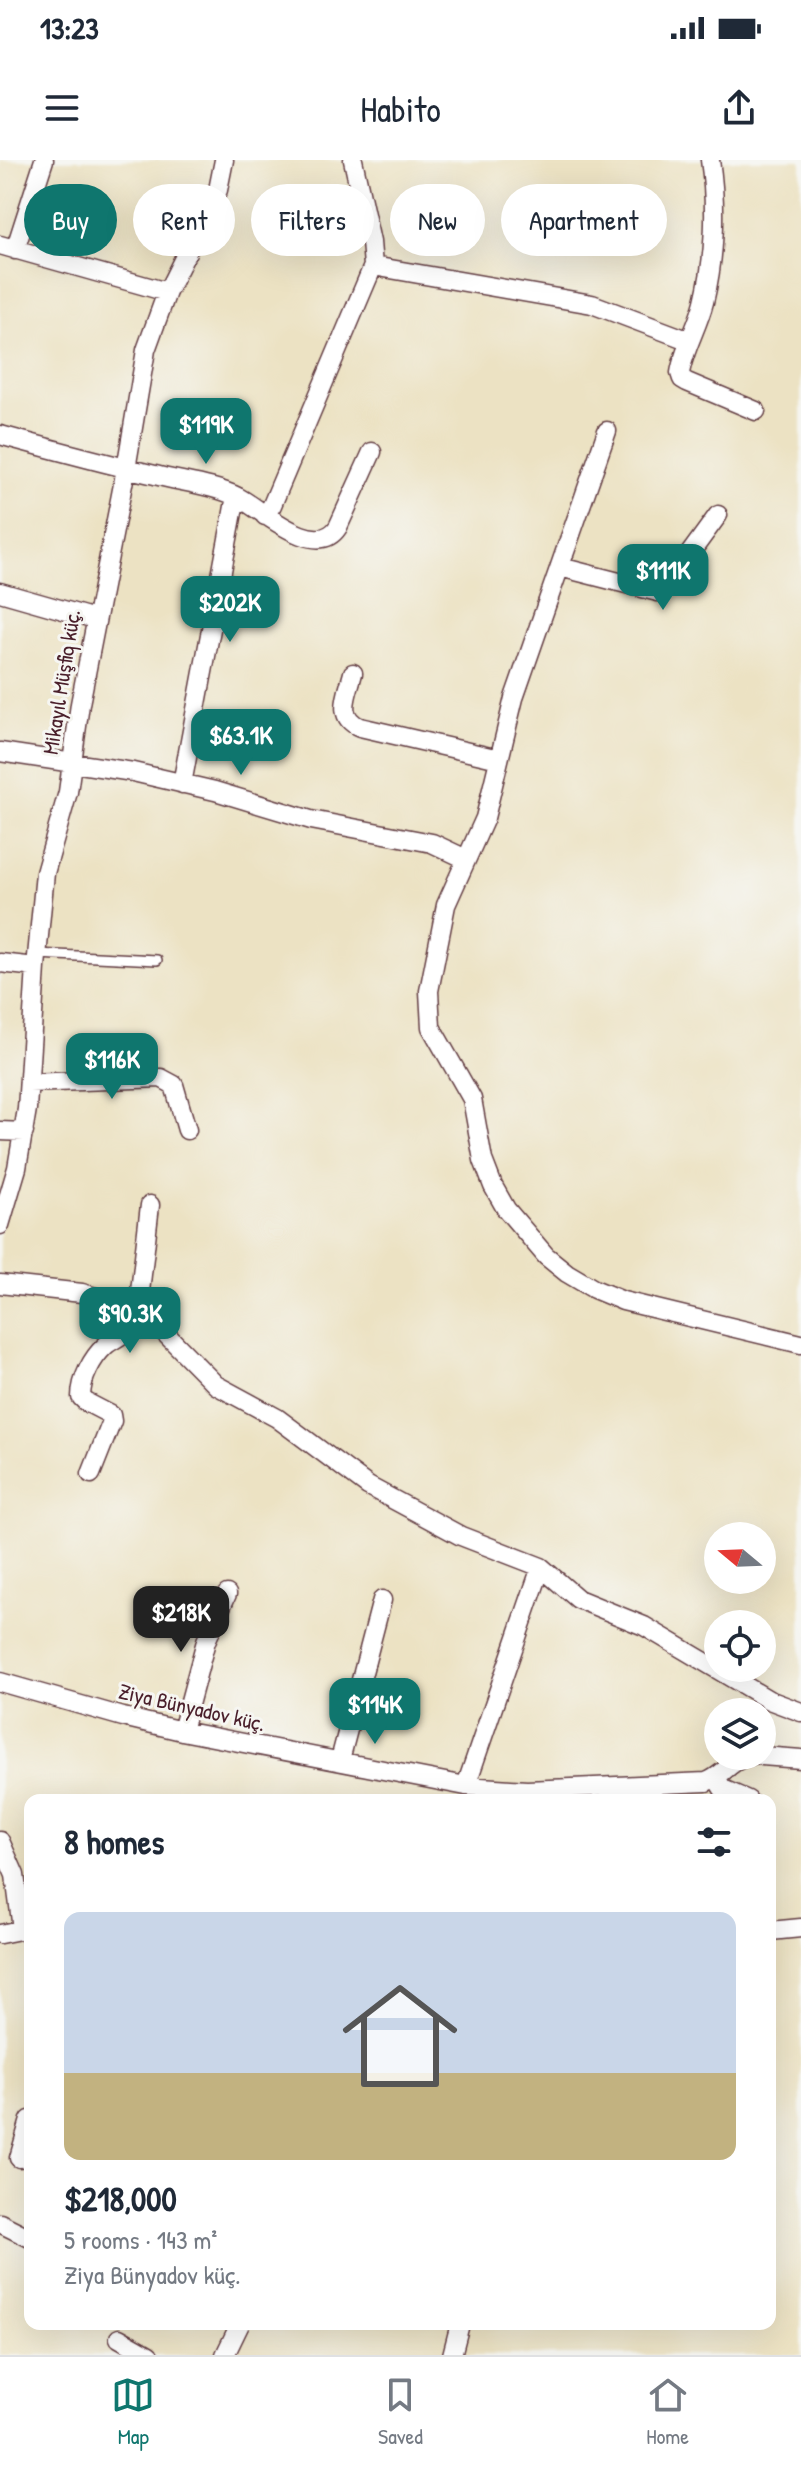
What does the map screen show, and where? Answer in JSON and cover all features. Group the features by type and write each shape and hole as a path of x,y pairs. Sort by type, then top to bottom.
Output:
{"street":[{"path":"44,160 8,248 167,292"},
{"name":"Mikayıl Müşfiq küç.","path":"0,1225 24,1132 45,873 63,818 95,619 126,469 146,350 167,292 218,190 224,160"},
{"path":"265,516 373,266 371,242 353,160"},
{"path":"710,160 714,218 711,270 703,305 681,366 682,379 756,411"},
{"path":"373,266 592,304 690,341"},
{"path":"607,431 514,698 485,818 446,905 428,1011 435,1039 472,1099 483,1160 493,1186 506,1209 546,1256 594,1289 623,1301 801,1344"},
{"path":"0,435 236,496 265,516 311,538 323,539 332,536 372,452"},
{"path":"182,784 236,496"},
{"path":"560,567 658,592 667,585 718,515"},
{"path":"0,592 95,619"},
{"path":"353,673 346,702 345,717 348,722 499,759"},
{"path":"0,752 133,772 336,826 432,843 466,859"},
{"path":"0,963 36,960"},
{"path":"29,1083 168,1080 174,1085 187,1130"},
{"path":"0,1131 24,1132"},
{"path":"91,1474 112,1421 111,1415 81,1397 81,1389 91,1362 106,1344 123,1335 138,1309 150,1205"},
{"path":"0,1284 82,1293 138,1309 216,1385 277,1418 368,1486 461,1536 541,1567 578,1599 644,1626 769,1700 801,1712"},
{"path":"466,1786 541,1567"},
{"path":"182,1731 206,1641 227,1594"},
{"path":"340,1760 382,1600"},
{"name":"Ziya Bünyadov küç.","path":"0,1682 182,1731 466,1786 527,1790 706,1782 716,1778 723,1770"},
{"path":"776,1757 801,1759"},
{"path":"716,1778 723,1789 734,1794"},
{"path":"0,1841 15,1875 24,1918"},
{"path":"0,1934 24,1928"},
{"path":"776,1930 801,1928"},
{"path":"19,2158 24,2141"},
{"path":"0,2223 24,2235"},
{"path":"225,2355 237,2330"},
{"path":"452,2355 458,2330"},
{"path":"119,2338 149,2355"}],"lane":[{"path":"36,960 157,960"}]}
